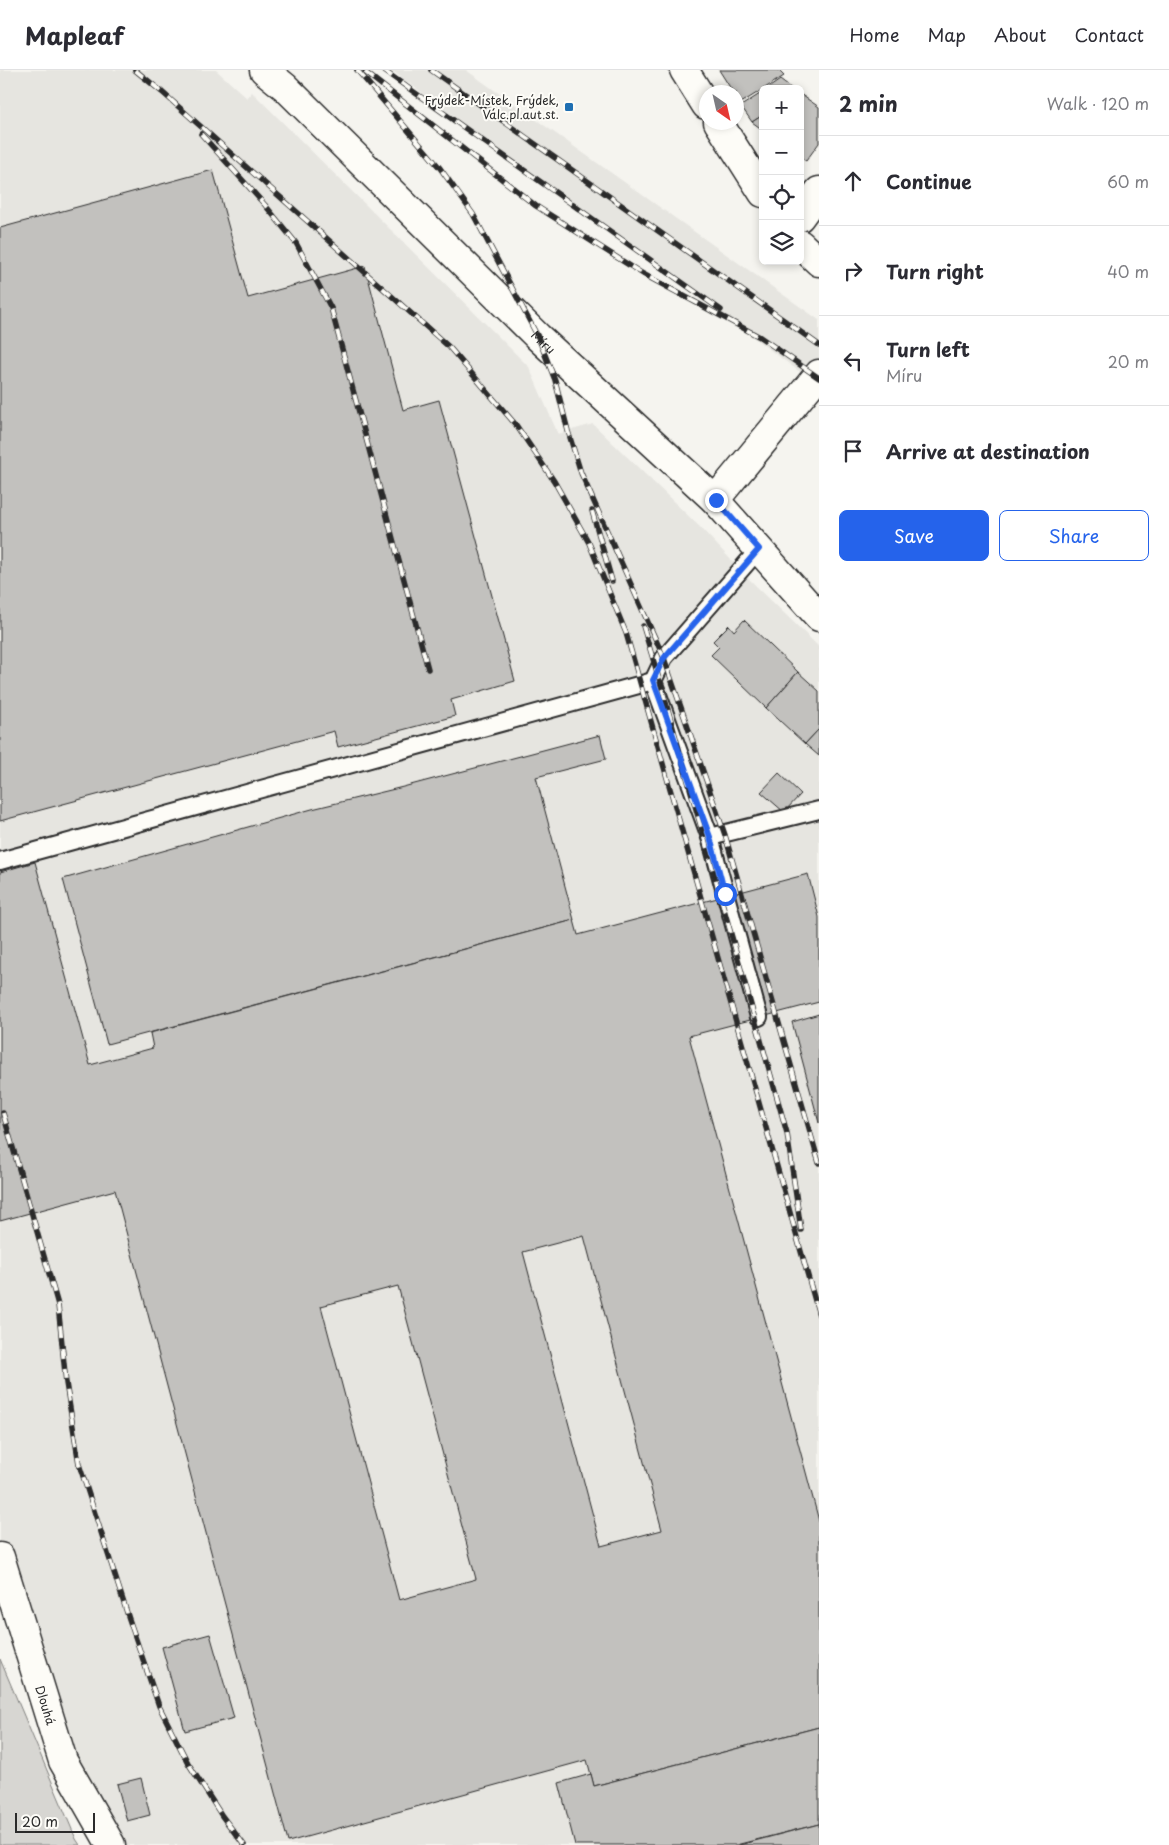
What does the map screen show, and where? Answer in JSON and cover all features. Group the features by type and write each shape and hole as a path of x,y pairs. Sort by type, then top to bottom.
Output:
{"street":[{"name":"Míru","path":"264,70 284,87 538,337 716,500 819,617"},
{"path":"684,70 699,94"},
{"path":"723,130 759,187"},
{"path":"804,212 819,191"},
{"path":"804,248 819,262"},
{"path":"716,500 819,374"},
{"name":"Dlouhá","path":"0,1557 63,1761 111,1845"}],"lane":[{"path":"759,549 664,658 653,680 710,837 759,1017"},
{"path":"0,861 653,680"},
{"path":"710,837 819,810"}],"shaded area":[{"path":"0,70 216,70 247,98 252,92 529,367 558,434 593,424 702,529 749,579 819,647 819,1845 111,1845 107,1841 0,1557"},
{"path":"391,70 466,70 819,320 819,386"},
{"path":"0,1659 76,1839 80,1845 0,1845"}],"building":[{"path":"719,70 778,70 784,76 770,85 759,85 759,92 744,101 744,85 728,85"},
{"path":"780,80 787,85 773,85"},
{"path":"759,95 759,118 752,122 744,110 744,104"},
{"path":"804,97 819,107 819,143 806,161 804,160"},
{"path":"759,118 759,127 752,122"},
{"path":"213,170 248,298 365,266 403,410 439,400 515,681 451,700 455,716 338,747 334,731 0,821 0,228"},
{"path":"744,620 798,672 766,708 711,655 719,647 713,641 729,625 734,631"},
{"path":"798,672 819,691 819,729 805,744 766,708"},
{"path":"819,729 819,756 805,744"},
{"path":"600,735 606,759 536,777 574,920 107,1044 63,879 312,809"},
{"path":"779,773 801,794 784,812 761,792"},
{"path":"35,862 90,1065 153,1048 150,1033 574,920 578,935 808,874 819,917 819,1002 689,1036 819,1521 819,1727 594,1786 587,1760 288,1842 115,1190 0,1221 0,872","holes":["584,1236 662,1530 601,1546 523,1252","398,1286 476,1579 399,1600 321,1306"]},
{"path":"819,1014 819,1123 792,1022"},
{"path":"210,1634 234,1718 185,1731 162,1647"},
{"path":"819,1727 819,1824 736,1845 575,1845 559,1783 591,1774 594,1786"},
{"path":"141,1778 150,1815 127,1821 117,1784"},
{"path":"819,1824 819,1845 739,1845"}],"railway":[{"path":"135,70 449,347 516,425 554,481 589,543 626,633 819,1315"},
{"path":"357,70 440,168 473,214 538,337 555,380 581,473 664,658 725,835 819,1163"},
{"path":"383,70 721,310"},
{"path":"431,70 819,345"},
{"path":"365,72 536,206 643,274 760,337 819,378"},
{"path":"201,134 265,205 296,243 331,308 428,669"},
{"path":"592,511 612,581"},
{"path":"643,626 787,1133 801,1230"},
{"path":"3,1113 58,1305 66,1383 79,1464 129,1619 159,1706 188,1763 222,1816 244,1845"}],"place":[{"name":"Frýdek-Místek, Frýdek, Válc.pl.aut.st.","path":"569,107"}],"route":[{"path":"716,500 759,549 664,658 653,680 710,837 725,894"}]}
